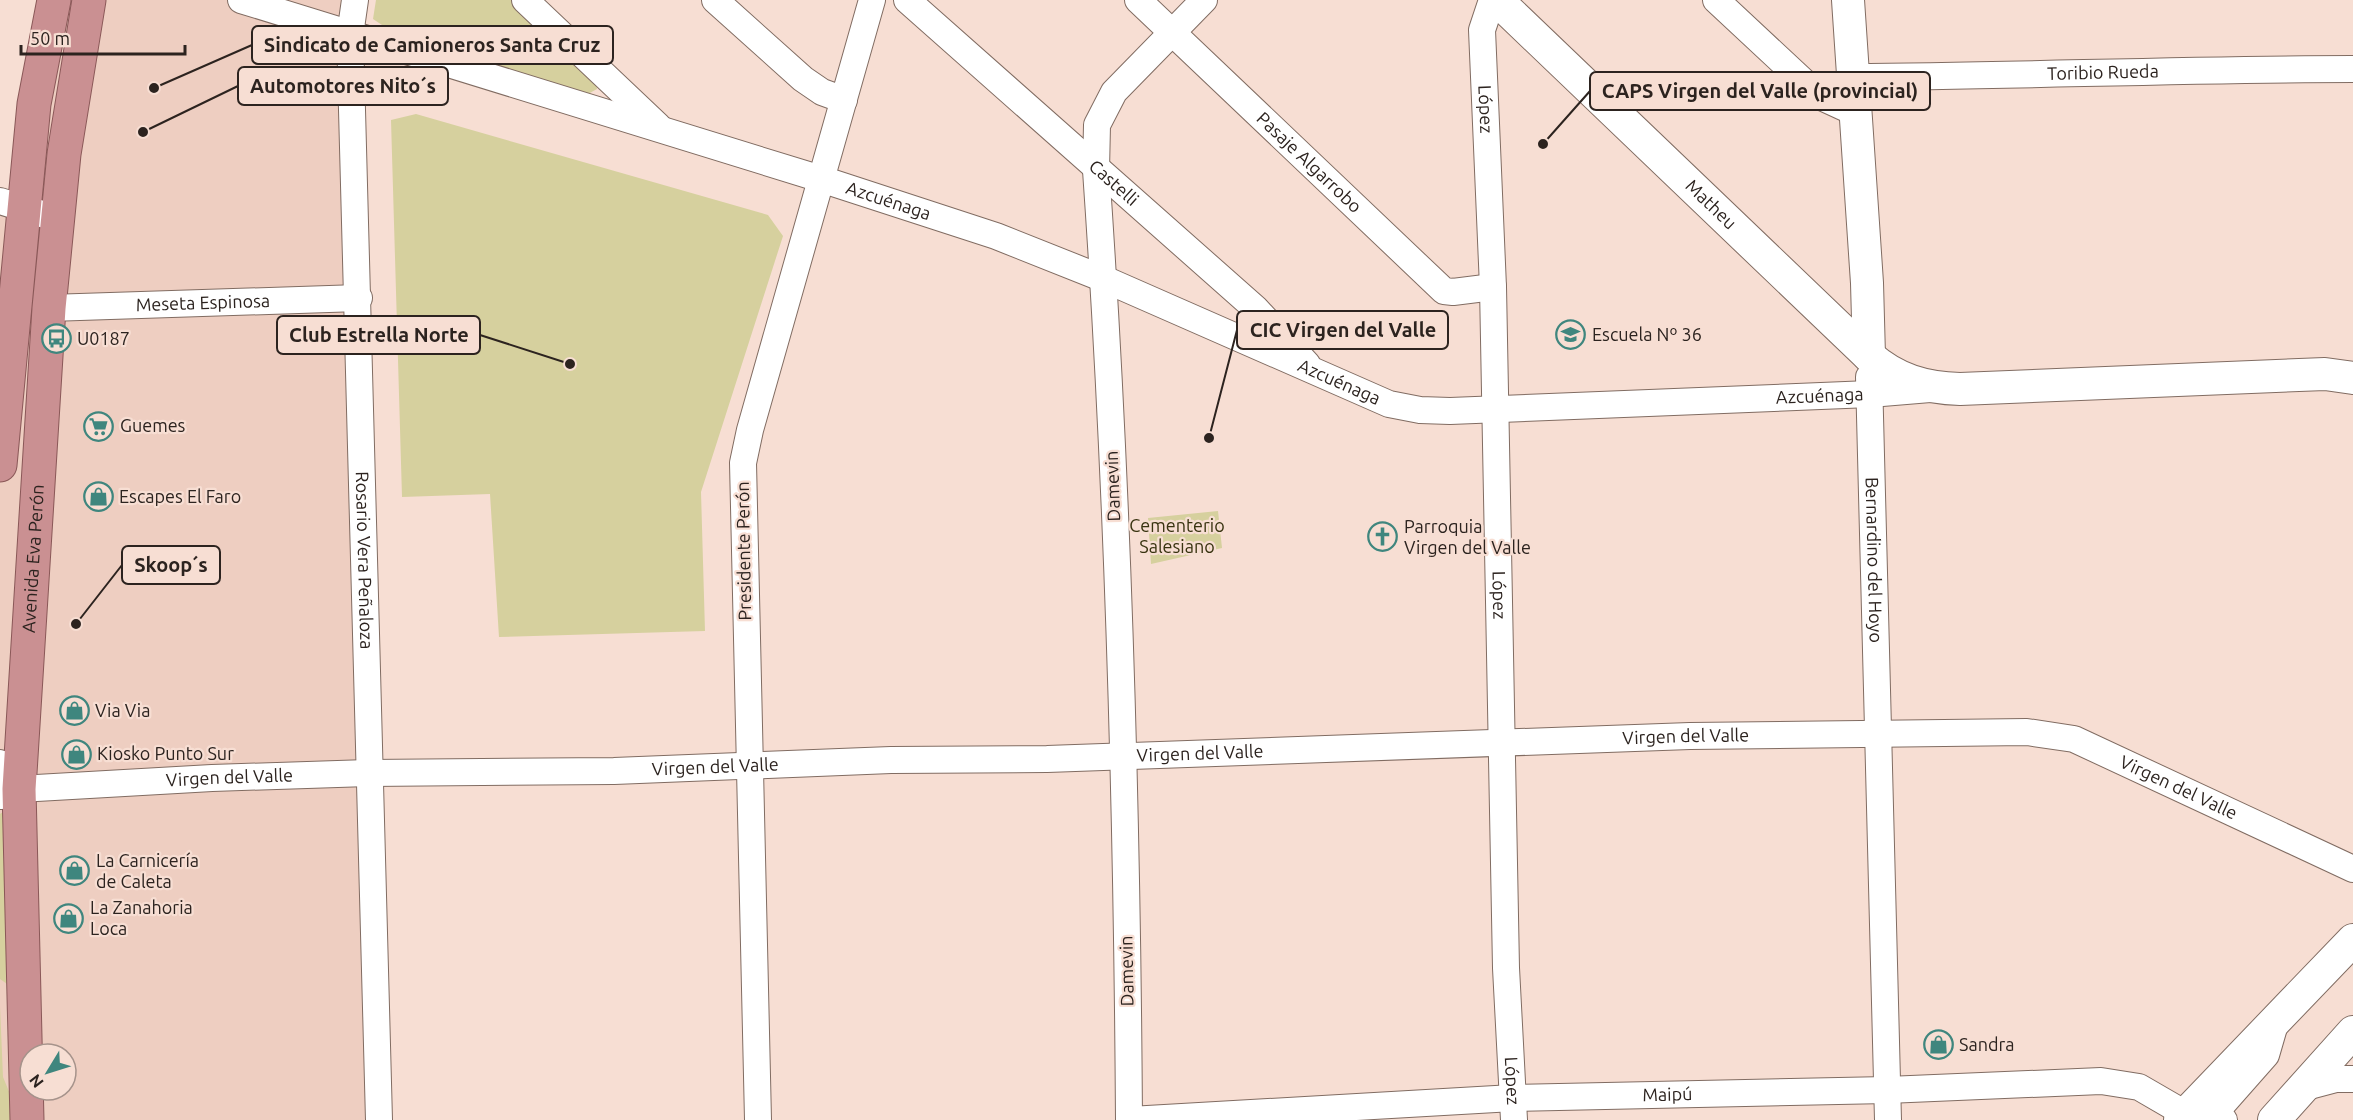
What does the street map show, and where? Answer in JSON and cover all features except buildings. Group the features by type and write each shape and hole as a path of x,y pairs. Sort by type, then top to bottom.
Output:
{"highway":[{"path":"0,465 11,206 54,0"},
{"name":"Avenida Eva Perón","path":"26,1110 6,783 64,154 89,0"},
{"path":"0,991 6,997 10,1014 9,1053 12,1078 26,1110"}],"street":[{"name":"Azcuénaga","path":"241,0 821,179 996,236 1104,279 1389,404 1420,410 1496,409 1869,394 1936,388 2325,374 2353,378"},
{"name":"Rosario Vera Peñaloza","path":"355,0 350,35 359,298 368,773 379,1120"},
{"path":"525,0 662,130"},
{"path":"715,0 803,79 822,92 844,100"},
{"name":"Presidente Perón","path":"758,1120 742,463 872,0"},
{"name":"Castelli","path":"907,0 1096,170 1256,309 1313,371"},
{"name":"Pasaje Algarrobo","path":"1138,0 1444,291 1493,287"},
{"name":"Damevin","path":"1130,1120 1122,755 1104,279 1096,170 1097,125 1114,92 1203,0"},
{"name":"López","path":"1492,0 1482,30 1493,287 1506,968 1513,1109"},
{"name":"Matheu","path":"1497,0 1869,357 1899,377 1936,388"},
{"path":"1716,0 1819,96 1856,113"},
{"name":"Bernardino del Hoyo","path":"1848,0 1869,357 1888,1120"},
{"name":"Toribio Rueda","path":"1853,77 2044,76 2218,69 2353,69"},
{"path":"11,206 58,219"},
{"name":"Meseta Espinosa","path":"49,308 359,298"},
{"name":"Virgen del Valle","path":"6,783 368,773 614,771 1122,755 1178,756 1690,736 2028,732 2074,739 2353,869"},
{"path":"2187,1118 2353,940"},
{"path":"2224,1120 2220,1115 2221,1106 2266,1055 2275,1024"},
{"path":"2274,1120 2353,1032"},
{"path":"2301,1088 2336,1079 2353,1079"},
{"name":"Maipú","path":"1130,1120 1513,1109 2021,1083 2116,1082 2139,1087 2187,1118"}],"shaded area":[{"path":"54,0 355,0 379,1120 0,1120 0,201 22,210"}],"green space":[{"path":"376,0 513,0 595,77 597,89 586,95 385,27 373,19"},
{"path":"416,114 768,215 783,236 701,492 705,631 499,637 490,494 402,497 391,120"},
{"name":"Cementerio Salesiano","path":"1218,511 1222,548 1151,564 1148,518"},
{"path":"3,812 13,988 0,979 0,814"},
{"path":"0,1006 3,1077 10,1094 14,1120 0,1120"}],"place":[{"name":"Sindicato de Camioneros Santa Cruz","path":"154,88"},
{"name":"Automotores Nito´s","path":"143,132"},
{"name":"CAPS Virgen del Valle (provincial)","path":"1543,144"},
{"name":"Escuela Nº 36","path":"1571,335"},
{"name":"U0187","path":"56,339"},
{"name":"Club Estrella Norte","path":"570,364"},
{"name":"Guemes","path":"99,426"},
{"name":"CIC Virgen del Valle","path":"1209,438"},
{"name":"Escapes El Faro","path":"98,497"},
{"name":"Parroquia Virgen del Valle","path":"1383,537"},
{"name":"Skoop´s","path":"76,624"},
{"name":"Via Via","path":"74,711"},
{"name":"Kiosko Punto Sur","path":"76,754"},
{"name":"La Carnicería de Caleta","path":"75,871"},
{"name":"La Zanahoria Loca","path":"69,918"},
{"name":"Sandra","path":"1938,1045"}]}
